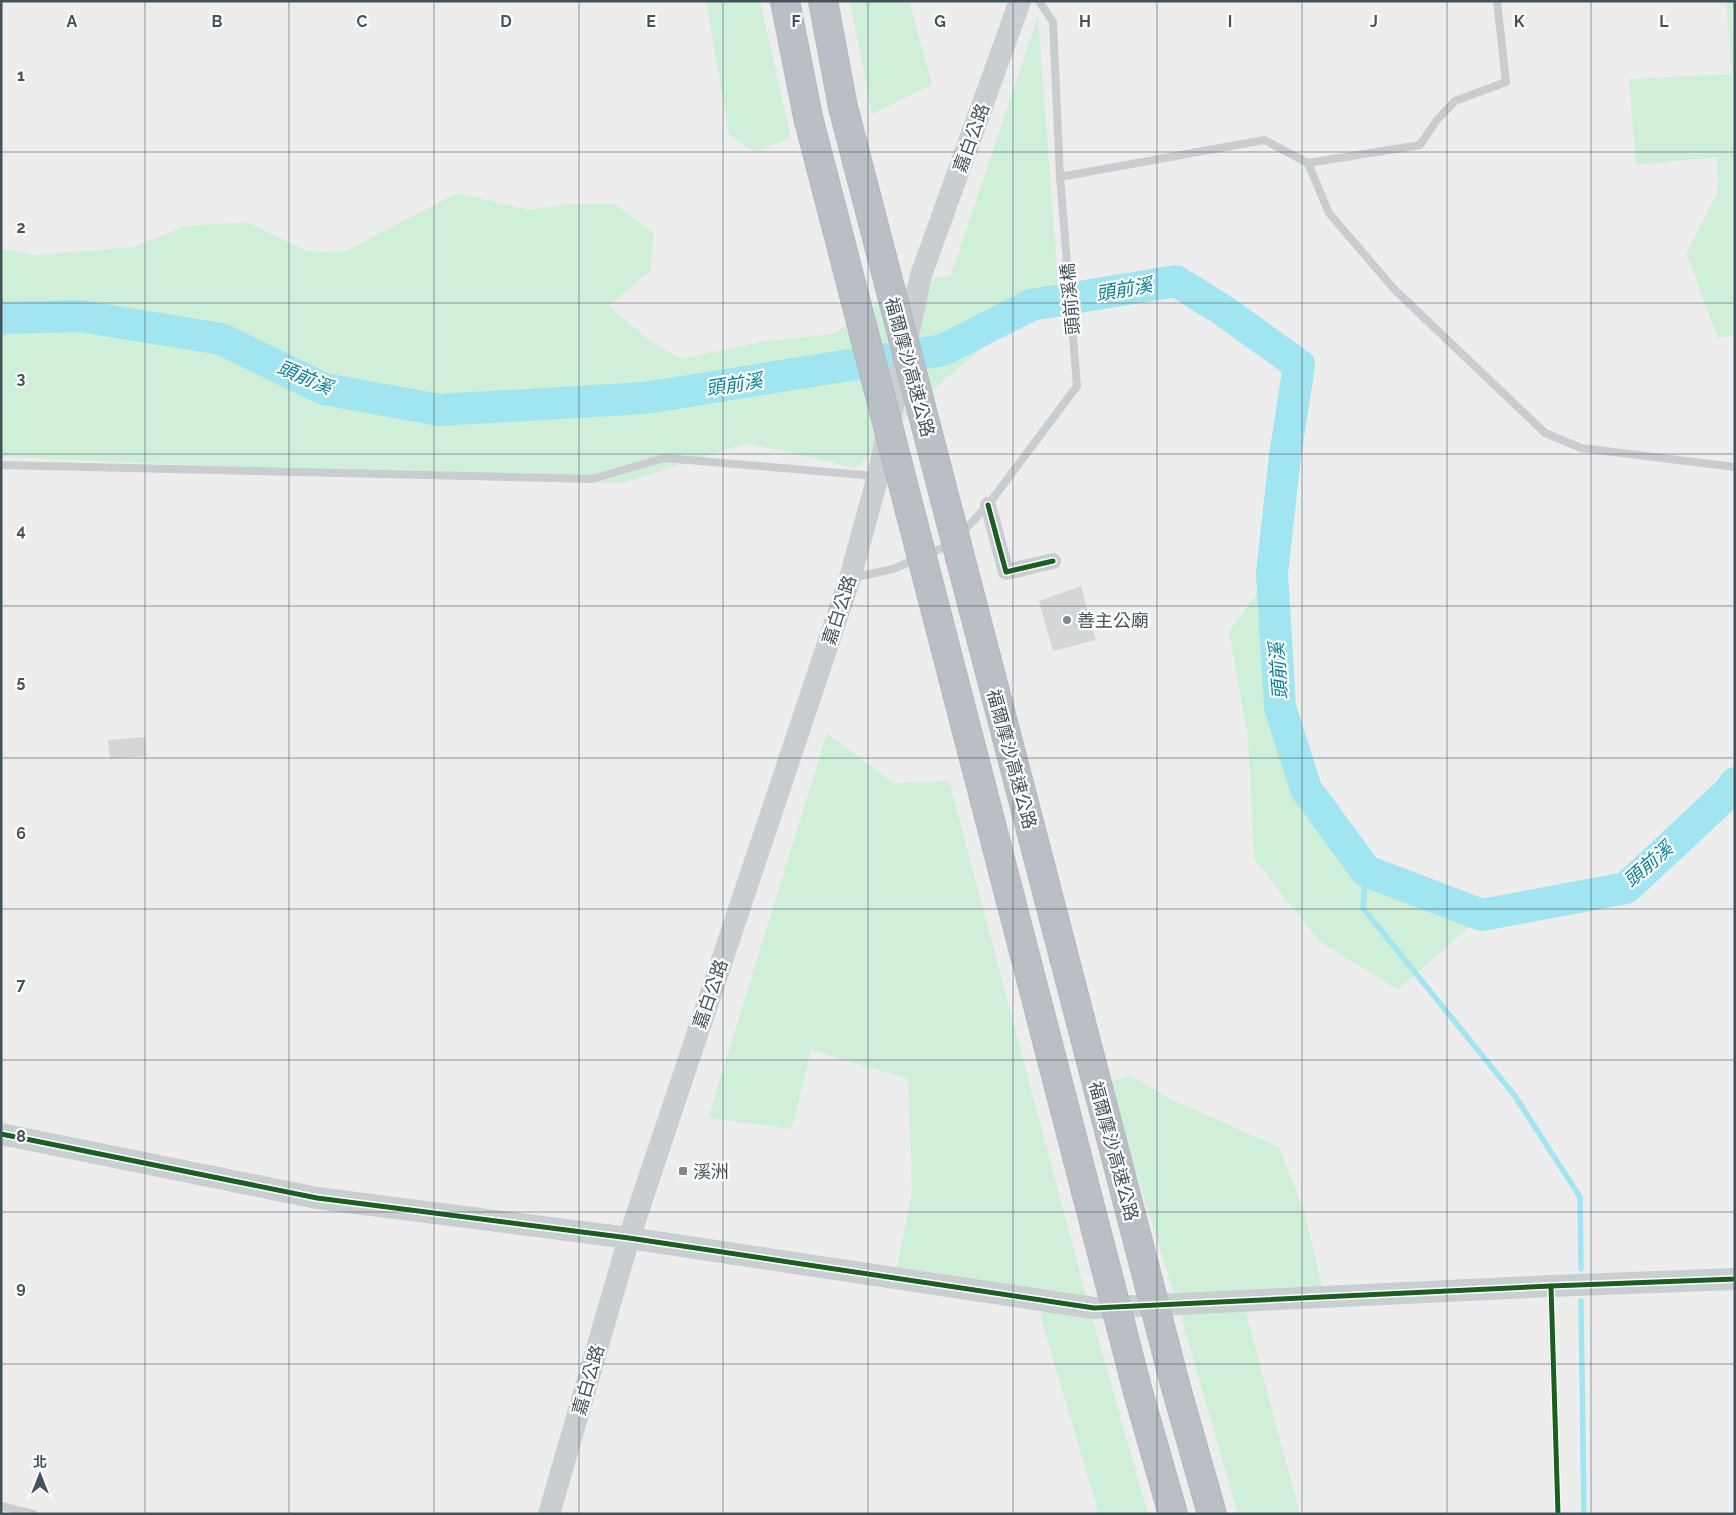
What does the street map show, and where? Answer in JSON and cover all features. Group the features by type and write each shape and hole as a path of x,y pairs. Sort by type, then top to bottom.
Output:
{"highway":[{"name":"福爾摩沙高速公路","path":"785,1 808,117 1138,1392 1173,1514"},
{"name":"福爾摩沙高速公路","path":"823,1 842,107 1175,1384 1212,1514"}],"street":[{"name":"嘉白公路","path":"549,1514 629,1238 850,578 878,476 921,275 1020,1"},
{"path":"988,505 1006,572 1053,561"},
{"path":"1,1134 317,1198 629,1238 1094,1308 1735,1279"}],"lane":[{"name":"頭前溪橋","path":"850,578 893,569 950,546 988,505 1077,386 1060,177 1053,22 1038,1"},
{"path":"1060,177 1264,140 1308,163 1420,146 1437,120 1455,100 1506,82 1497,1"},
{"path":"1308,163 1329,213 1394,289 1545,433 1581,448 1735,467"},
{"path":"1,465 592,479 664,458 878,476"},
{"path":"1551,1286 1558,1514"},
{"path":"1,1506 33,1514"}],"green space":[{"path":"706,1 760,1 791,138 755,152 729,135"},
{"path":"850,1 909,1 932,85 872,114"},
{"path":"1726,1 1735,1 1735,336 1718,338 1686,253 1718,191 1717,157 1636,165 1629,79 1732,74"},
{"path":"1038,16 1058,283 941,383 856,468 747,443 623,483 1,457 1,249 34,255 133,247 186,226 247,222 307,251 342,253 457,193 529,210 567,204 615,204 654,233 650,271 609,306 651,342 682,359 760,342 832,334 906,285 951,275"},
{"path":"1272,573 1280,707 1306,789 1366,871 1482,915 1398,990 1319,941 1254,859 1248,738 1229,631"},
{"path":"827,733 894,783 949,781 1088,1303 1148,1514 1099,1514 1041,1319 1043,1296 895,1276 912,1192 908,1079 811,1050 792,1129 708,1118"},
{"path":"1131,1076 1170,1099 1279,1147 1305,1214 1324,1294 1242,1298 1300,1514 1238,1514 1176,1300 1108,1082"}],"building":[{"name":"善主公廟","path":"1081,586 1096,640 1053,651 1039,601"},
{"path":"145,737 146,756 110,759 108,740"}],"waterway":[{"name":"頭前溪","path":"1,318 80,316 221,339 324,389 439,410 645,398 943,350 1031,305 1176,281 1224,311 1299,365 1285,456 1272,573 1280,707 1306,789 1366,871 1482,915 1626,888 1729,792 1735,783"},
{"path":"1366,871 1363,908 1515,1096 1580,1197 1581,1269"},
{"path":"1581,1301 1584,1514"}],"cycle path":[{"path":"988,505 1006,572 1053,561"},
{"path":"1,1134 317,1198 629,1238 1094,1308 1735,1279"},
{"path":"1551,1286 1558,1514"}],"place":[{"name":"善主公廟","path":"1067,620"},
{"name":"溪洲","path":"683,1171"}]}
